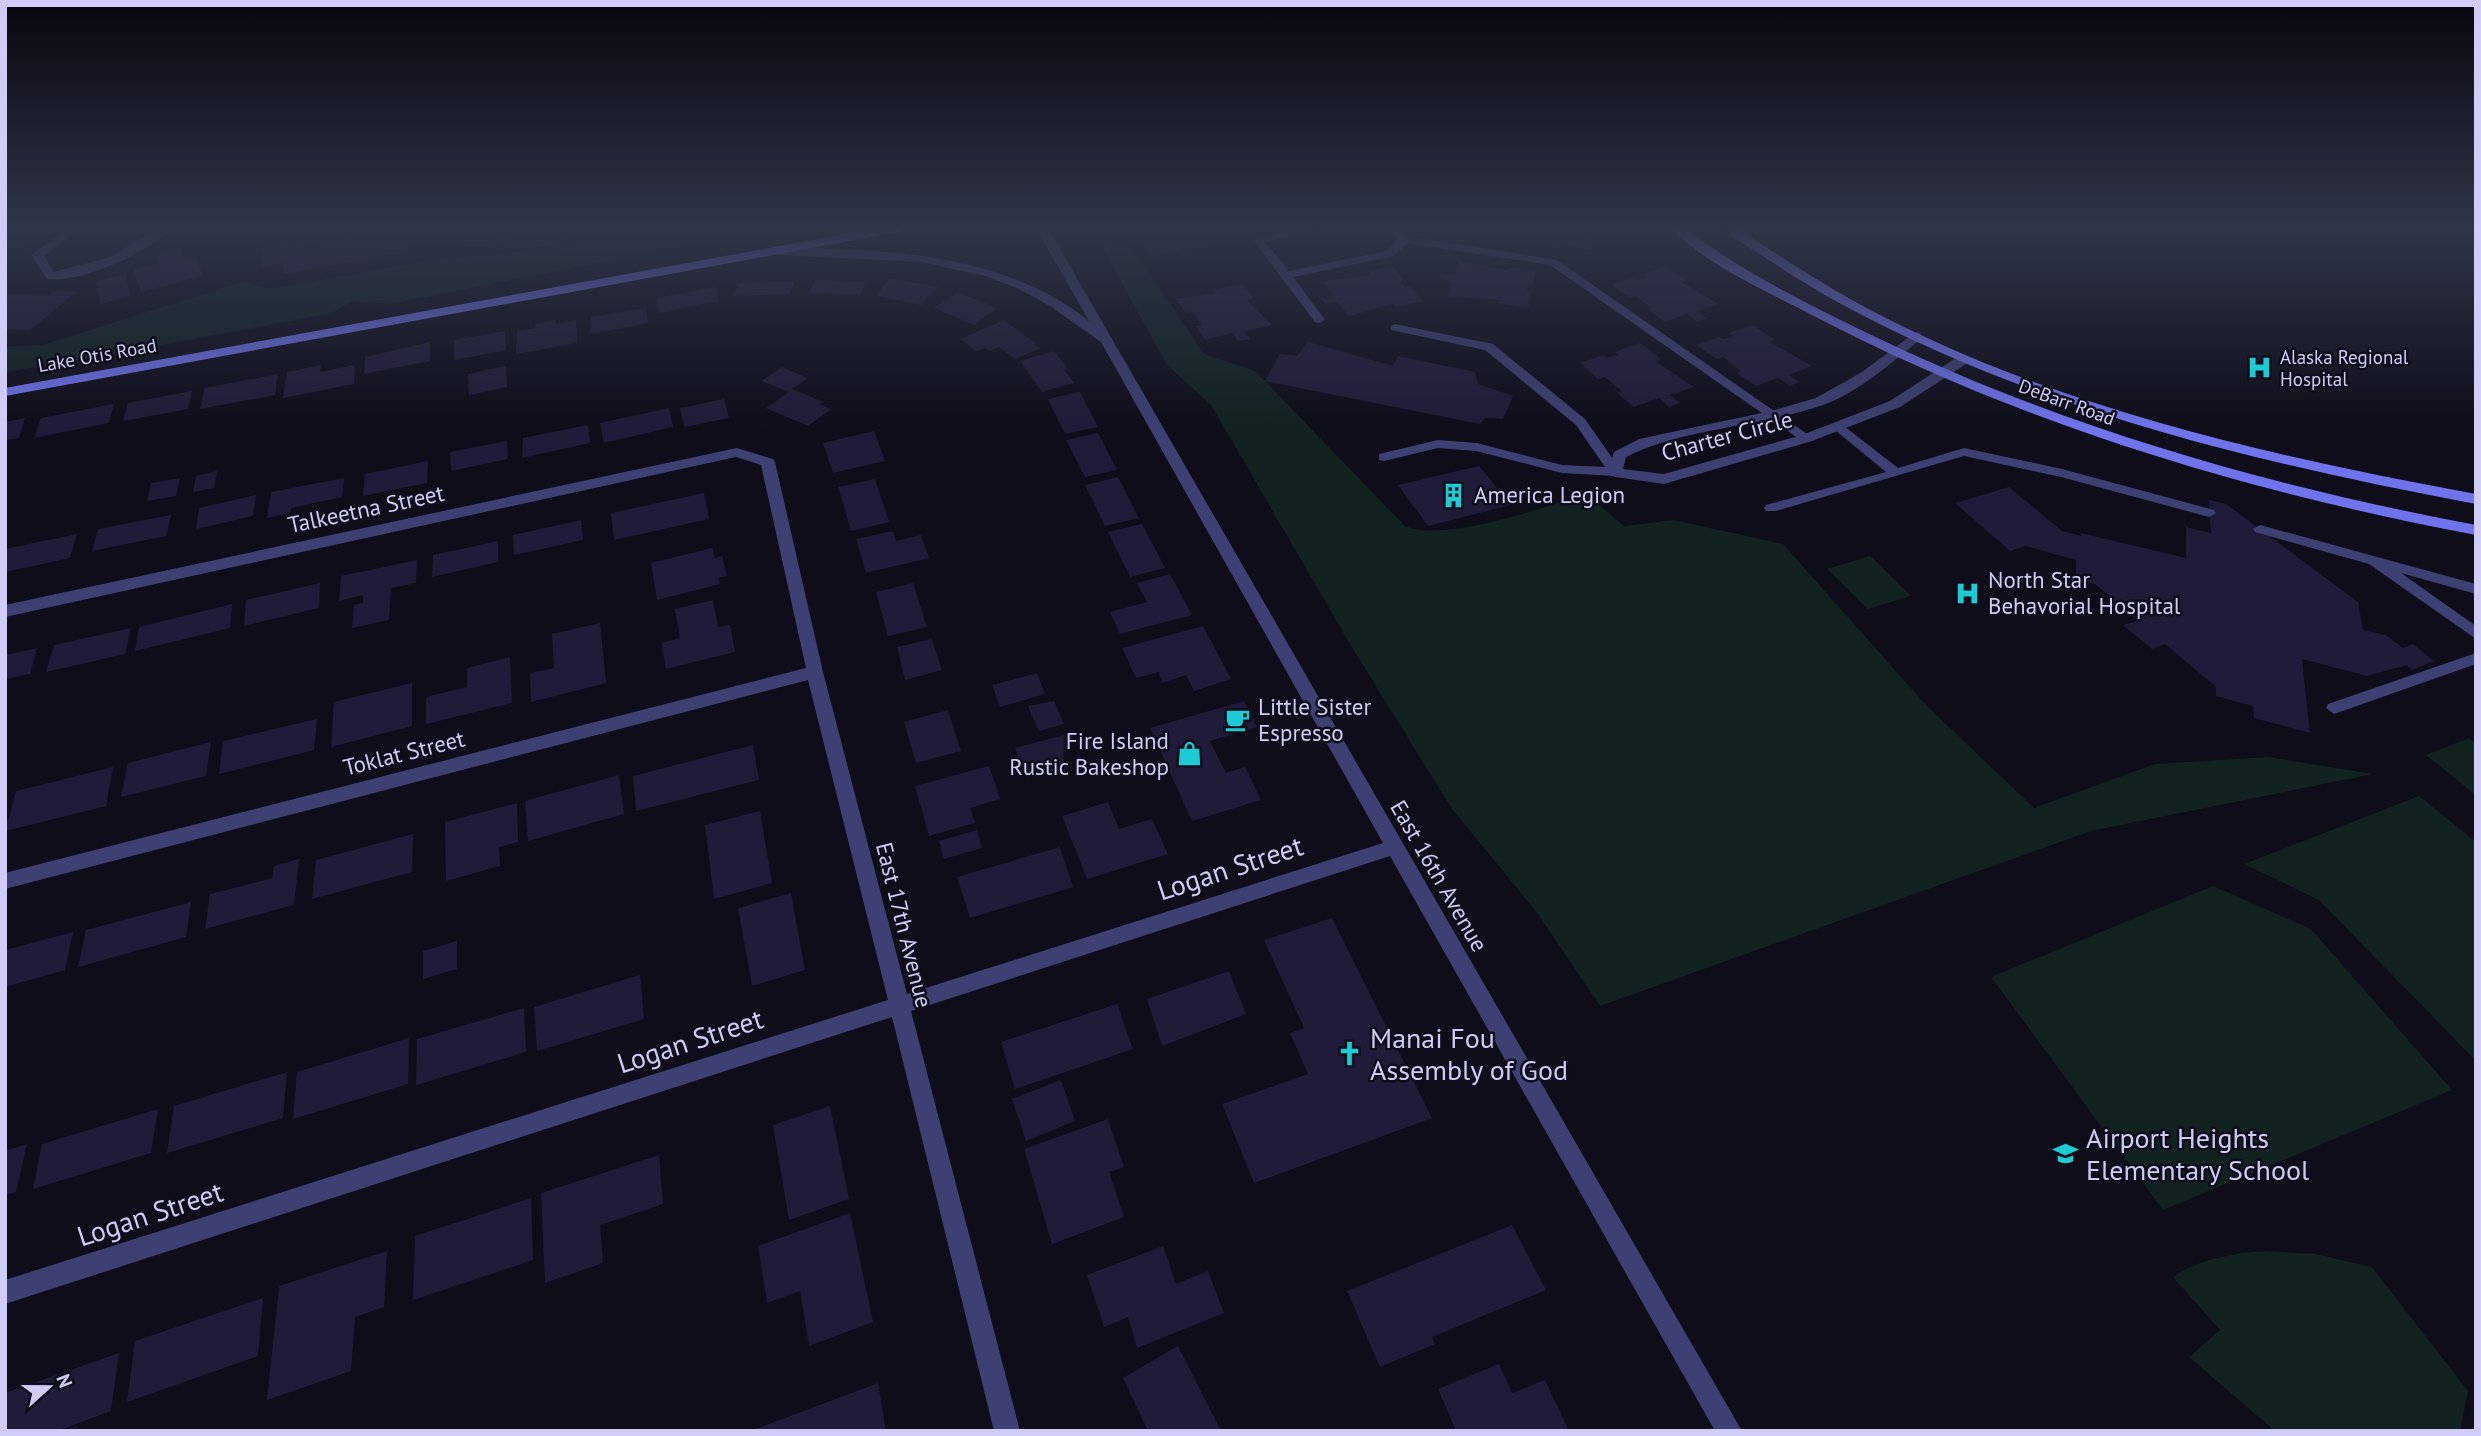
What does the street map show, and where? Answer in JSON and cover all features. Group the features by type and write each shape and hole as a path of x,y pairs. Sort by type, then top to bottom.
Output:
{"main road":[{"name":"Lake Otis Road","path":"5,392 533,295"},
{"name":"DeBarr Road","path":"1786,295 1943,374 2020,407 2139,448 2359,507 2476,530"},
{"name":"DeBarr Road","path":"1833,295 1964,359 2091,405 2251,453 2398,486 2476,499"}],"street":[{"name":"East 16th Avenue","path":"1037,295 1055,303 1109,343"},
{"name":"East 16th Avenue","path":"1081,295 1729,1431"},
{"name":"Charter Circle","path":"1916,336 1898,353 1821,401 1774,415 1644,442 1619,455 1615,472 1664,479 1807,438 1895,404 1964,359"},
{"name":"Talkeetna Street","path":"5,611 737,452"},
{"name":"East 17th Avenue","path":"737,452 768,462 815,672 1007,1431"},
{"name":"Toklat Street","path":"5,881 815,672"},
{"name":"Logan Street","path":"5,1292 1394,847"}],"lane":[{"path":"1301,295 1320,320"},
{"path":"1601,295 1807,438"},
{"path":"1395,328 1489,347 1581,422 1615,472"},
{"path":"1840,426 1896,473"},
{"path":"1384,457 1437,444 1477,447 1562,469 1615,472"},
{"path":"1771,508 1964,452 2062,473 2209,513"},
{"path":"2260,529 2476,589"},
{"path":"2374,561 2476,634"},
{"path":"2334,708 2476,658"}],"shaded area":[{"path":"201,295 435,295 390,304 352,301 332,313 5,372 5,347 43,345"},
{"path":"1129,295 1164,295 1204,354 1255,371 1405,526 1423,530 1469,527 1586,494 1624,526 1673,520 1783,544 1926,705 2034,808 2155,764 2268,757 2373,774 2091,831 1600,1006 1538,914 1452,809 1351,646 1211,405 1167,365"},
{"path":"1870,556 1911,596 1868,609 1827,569"},
{"path":"2469,738 2476,743 2476,795 2426,755"},
{"path":"2419,796 2476,842 2476,1061 2319,900 2244,864"},
{"path":"2213,886 2311,929 2452,1090 2163,1210 1991,977"},
{"path":"2265,1251 2316,1254 2372,1267 2468,1391 2460,1431 2275,1431 2189,1357 2220,1330 2173,1277 2205,1261"}],"building":[{"path":"5,295 72,295 30,330 5,329"},
{"path":"98,295 130,295 130,296 100,304"},
{"path":"672,295 717,295 719,301 659,313 656,298"},
{"path":"877,295 930,295 921,305"},
{"path":"953,295 965,295 997,308 974,325 934,308"},
{"path":"1203,295 1251,295 1254,299 1247,300 1272,325 1245,331 1250,339 1238,341 1233,333 1205,340 1196,326 1202,325 1192,312 1186,313 1176,299"},
{"path":"1333,295 1418,295 1423,301 1396,307 1393,304 1349,316 1337,302 1325,304 1320,298"},
{"path":"1531,295 1528,308 1498,303 1499,300 1448,296"},
{"path":"1626,295 1703,295 1719,304 1697,311 1707,318 1697,322 1687,314 1665,322 1635,296 1630,298"},
{"path":"646,308 648,323 590,334 591,317"},
{"path":"555,320 556,324 576,320 577,343 516,354 517,331 536,328 535,324"},
{"path":"1004,320 1041,348 1015,359 999,347 990,351 985,348 976,351 960,339"},
{"path":"1753,325 1775,340 1770,342 1812,366 1789,375 1800,382 1790,386 1778,378 1756,386 1737,373 1741,371 1723,357 1717,359 1696,345 1719,337 1723,339 1733,336 1729,333"},
{"path":"505,331 506,350 454,360 454,340"},
{"path":"430,342 430,361 364,374 365,357"},
{"path":"1308,342 1393,366 1398,356 1475,372 1478,384 1513,396 1503,419 1485,418 1480,424 1265,381 1280,354 1297,356"},
{"path":"1640,343 1661,359 1655,361 1694,387 1670,395 1680,403 1669,407 1659,398 1634,407 1617,393 1622,391 1605,377 1598,379 1580,363 1604,355 1607,358 1618,355 1615,352"},
{"path":"1054,351 1068,369 1064,370 1074,383 1042,392 1020,361"},
{"path":"321,365 320,372 355,365 354,384 283,398 287,372"},
{"path":"506,366 507,387 469,395 468,374"},
{"path":"782,367 808,378 792,389 823,402 819,404 831,409 808,426 766,408 789,392 762,381"},
{"path":"278,374 275,395 200,409 205,388"},
{"path":"192,391 188,409 123,421 128,403"},
{"path":"1080,392 1098,427 1065,434 1048,399"},
{"path":"724,399 729,418 684,427 680,408"},
{"path":"114,404 109,423 34,438 41,418"},
{"path":"669,408 673,427 604,443 600,423"},
{"path":"25,418 19,438 5,440 5,422"},
{"path":"588,425 590,443 522,458 523,438"},
{"path":"874,431 885,461 833,473 823,443"},
{"path":"1098,433 1117,470 1085,477 1066,440"},
{"path":"507,441 508,459 451,471 450,452"},
{"path":"428,461 427,483 363,496 365,474"},
{"name":"America Legion","path":"1479,466 1511,505 1428,526 1398,485"},
{"path":"217,471 214,488 193,492 196,476"},
{"path":"1118,477 1139,518 1105,526 1085,485"},
{"path":"180,478 176,496 147,501 151,483"},
{"path":"344,478 342,497 291,508 290,513 267,518 271,492"},
{"path":"875,479 889,522 851,531 838,487"},
{"name":"North Star Behavorial Hospital","path":"2009,487 2062,531 2186,558 2186,527 2211,533 2209,500 2226,504 2358,602 2363,630 2386,635 2403,648 2413,644 2434,661 2412,670 2406,665 2367,676 2302,659 2310,733 2254,718 2253,706 2216,696 2216,687 2165,644 2152,649 2123,625 2138,621 2095,584 2076,579 2076,560 2026,546 2010,551 1955,503"},
{"path":"704,493 709,519 614,540 611,513"},
{"path":"256,495 253,516 196,529 199,508"},
{"path":"171,515 166,536 92,551 98,529"},
{"path":"581,520 583,540 514,555 513,535"},
{"path":"1142,524 1165,568 1130,577 1108,532"},
{"path":"893,531 896,541 921,535 929,558 866,573 856,539"},
{"path":"77,534 70,558 5,572 5,549"},
{"path":"498,541 498,562 432,577 433,555"},
{"path":"712,548 715,558 722,556 727,576 718,578 720,584 657,600 651,563"},
{"path":"417,560 416,583 391,588 389,620 352,628 354,605 363,603 363,595 339,601 341,576"},
{"path":"1170,574 1192,615 1120,634 1110,612 1147,602 1137,583"},
{"path":"320,583 319,608 244,626 246,600"},
{"path":"913,583 927,627 888,636 876,592"},
{"path":"713,600 718,627 730,625 735,652 666,669 661,643 680,638 675,609"},
{"path":"232,604 230,628 135,651 139,627"},
{"path":"600,623 606,683 531,702 530,673 554,668 552,634"},
{"path":"1203,626 1231,679 1194,691 1186,675 1162,683 1159,672 1136,678 1122,648"},
{"path":"131,628 125,654 46,672 54,645"},
{"path":"932,639 942,670 905,680 897,647"},
{"path":"37,648 30,674 5,679 5,655"},
{"path":"510,657 512,703 426,724 426,697 467,687 467,668"},
{"path":"1037,673 1045,694 1000,707 992,685"},
{"path":"412,683 412,726 331,747 334,702"},
{"path":"1054,701 1064,724 1039,731 1028,706"},
{"name":"Fire Island Rustic Bakeshop","path":"1244,701 1257,727 1210,741 1226,773 1245,767 1261,800 1192,821 1150,728"},
{"path":"948,710 961,751 916,763 904,722"},
{"path":"317,719 314,750 219,774 223,741"},
{"path":"1064,735 1063,768 1026,778 1015,748"},
{"path":"211,742 206,776 121,797 128,763"},
{"path":"753,745 759,780 636,811 633,776"},
{"path":"989,766 1000,799 970,808 975,823 929,836 915,786"},
{"path":"113,767 106,806 5,831 16,791"},
{"path":"619,775 624,814 528,841 525,801"},
{"path":"1108,802 1119,829 1152,819 1168,854 1087,879 1062,816"},
{"path":"517,803 518,842 499,847 500,866 446,881 445,822"},
{"path":"760,811 772,883 714,899 705,825"},
{"path":"977,830 982,848 944,859 939,841"},
{"path":"413,834 412,872 312,899 316,860"},
{"path":"1060,847 1073,887 970,918 957,877"},
{"path":"299,859 294,905 205,929 210,894 272,878 274,866"},
{"path":"791,893 805,970 752,986 738,908"},
{"path":"191,902 186,937 78,967 86,930"},
{"name":"Manai Fou Assembly of God","path":"1332,918 1432,1118 1254,1183 1222,1104 1308,1074 1290,1033 1304,1028 1264,940"},
{"path":"73,932 65,970 5,987 5,950"},
{"path":"457,941 457,969 423,979 423,951"},
{"path":"1229,971 1246,1014 1162,1046 1147,999"},
{"path":"640,975 644,1019 537,1051 534,1007"},
{"path":"1117,1004 1133,1049 1015,1089 1001,1042"},
{"path":"524,1008 526,1052 416,1085 417,1039"},
{"path":"409,1038 408,1084 293,1119 297,1072"},
{"path":"287,1072 283,1118 167,1153 174,1106"},
{"path":"1061,1080 1075,1121 1026,1141 1012,1099"},
{"path":"830,1106 849,1199 789,1220 773,1125"},
{"path":"158,1109 151,1153 33,1189 42,1144"},
{"path":"1108,1119 1124,1167 1109,1172 1124,1217 1052,1244 1024,1149"},
{"path":"27,1144 16,1192 5,1195 5,1151"},
{"path":"659,1155 663,1204 600,1225 603,1263 545,1283 541,1193"},
{"path":"531,1198 533,1260 413,1300 415,1236"},
{"path":"850,1213 873,1322 809,1346 800,1291 767,1303 758,1246"},
{"path":"1512,1225 1546,1290 1432,1337 1435,1344 1380,1367 1347,1291"},
{"path":"1163,1246 1176,1284 1208,1271 1224,1313 1137,1348 1128,1317 1104,1327 1087,1275"},
{"path":"387,1251 384,1307 355,1317 351,1371 267,1400 279,1286"},
{"path":"263,1298 258,1356 127,1402 135,1341"},
{"path":"1178,1346 1221,1431 1148,1431 1123,1378"},
{"path":"119,1353 111,1411 57,1431 5,1431 5,1393"},
{"path":"1499,1364 1512,1393 1545,1380 1569,1431 1456,1431 1438,1389"},
{"path":"878,1383 886,1431 751,1431"}],"place":[{"name":"Alaska Regional Hospital","path":"2260,368"},
{"name":"America Legion","path":"1454,495"},
{"name":"North Star Behavorial Hospital","path":"1968,593"},
{"name":"Little Sister Espresso","path":"1238,720"},
{"name":"Fire Island Rustic Bakeshop","path":"1189,754"},
{"name":"Manai Fou Assembly of God","path":"1350,1054"},
{"name":"Airport Heights Elementary School","path":"2066,1154"}]}
